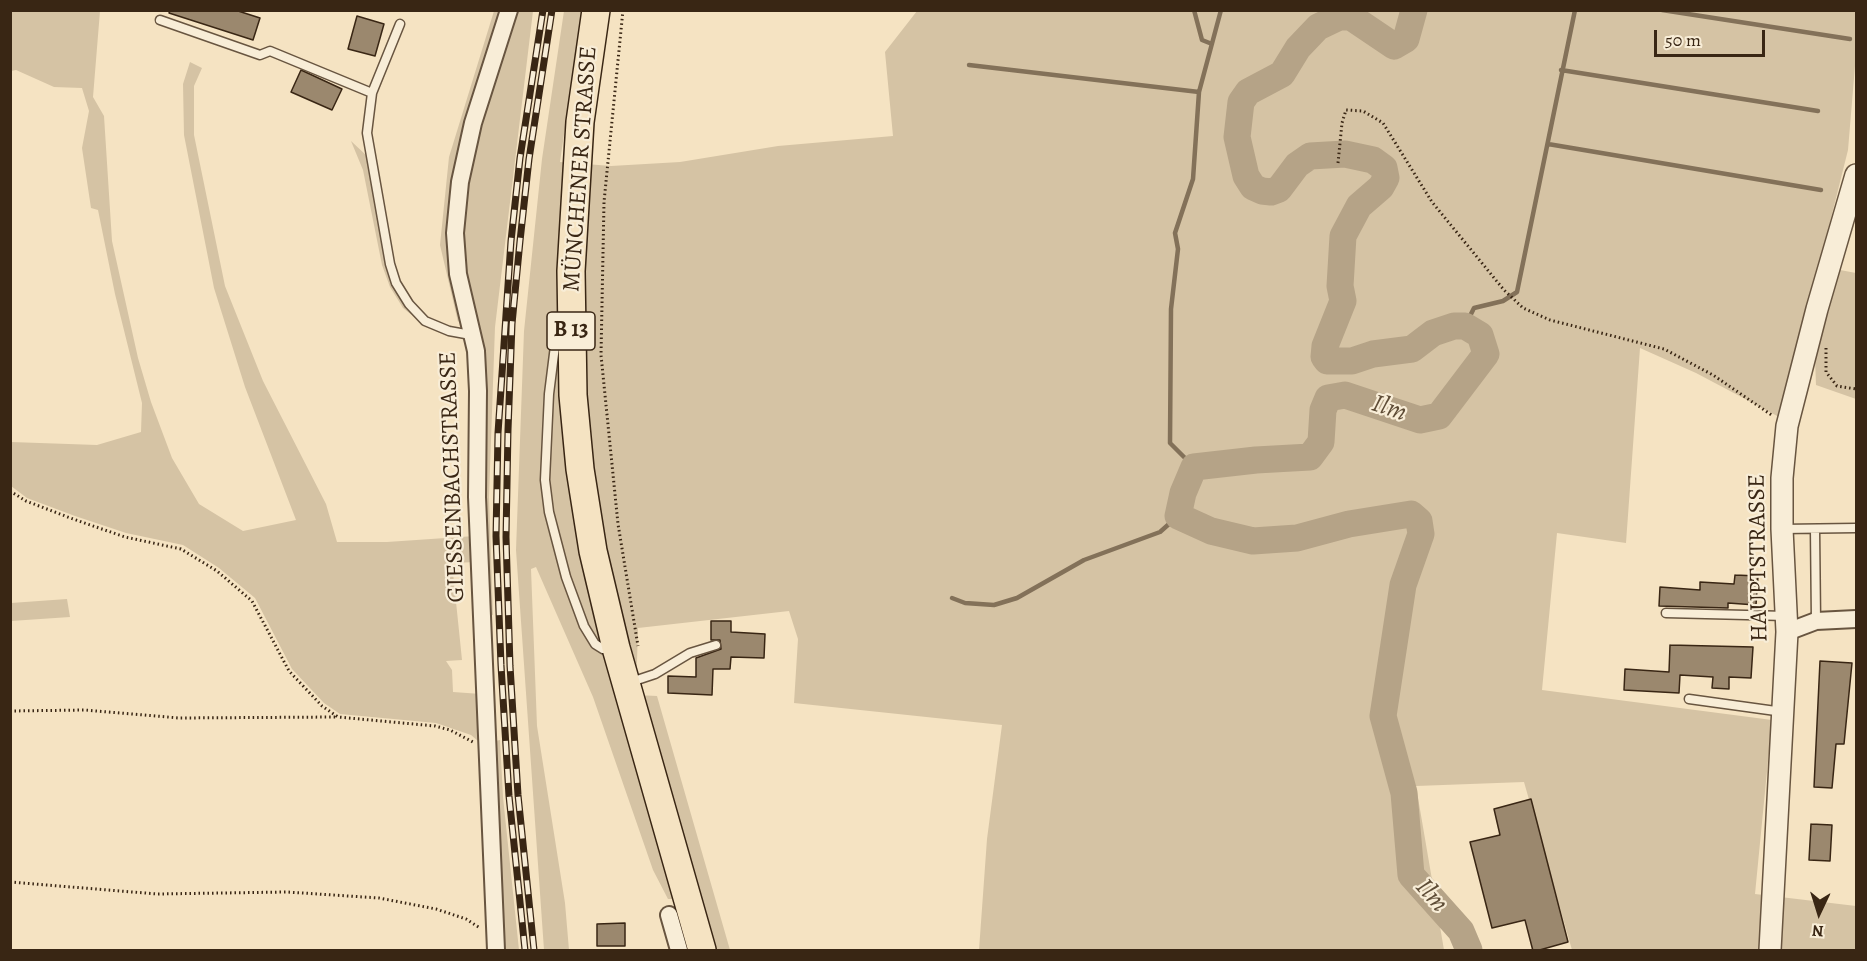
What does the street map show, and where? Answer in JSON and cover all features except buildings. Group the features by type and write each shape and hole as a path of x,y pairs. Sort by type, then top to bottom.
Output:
{"main road":[{"name":"MÜNCHENER STRASSE","path":"596,10 577,162 570,320 580,469 593,551 616,648"},
{"name":"B 13","path":"616,648 636,681 702,951"}],"street":[{"name":"GIESSENBACHSTRASSE","path":"495,944 477,497 476,351 458,274 455,233 460,182 473,123 509,10"},
{"name":"HAUPTSTRASSE","path":"1770,951 1786,624 1782,478 1787,426 1817,309 1857,175"},
{"path":"1786,624 1857,620"},
{"path":"669,915 679,951"}],"lane":[{"path":"160,20 260,55 270,51 372,93"},
{"path":"400,24 372,93 367,133 380,214 396,283 409,304 425,321 449,331 471,335"},
{"path":"570,320 563,321 558,329 549,394 545,480 549,512 562,566 584,626 600,648 607,650 616,648"},
{"path":"1782,529 1857,528"},
{"path":"1815,529 1816,621"},
{"path":"1666,613 1786,624"},
{"path":"636,681 690,653 716,645"},
{"path":"1689,699 1783,712"}],"path":[{"path":"623,10 604,202 600,355 618,525 639,652 636,681"},
{"path":"1338,163 1342,123 1346,110 1363,111 1383,123 1432,202 1504,290 1523,308 1550,320 1623,336 1664,349 1713,375 1787,426"},
{"path":"1827,341 1826,372 1837,386 1857,389"},
{"path":"10,490 26,501 124,537 181,549 217,571 252,601 289,672 322,706 338,717"},
{"path":"10,711 85,710 179,718 338,717 435,726 469,738 489,753"},
{"path":"10,882 157,894 287,892 379,898 436,909 466,919 495,944"}],"shaded area":[{"path":"11,11 100,11 93,97 104,116 112,241 138,358 151,402 172,458 199,504 243,531 296,520 245,387 214,288 184,135 183,84 190,62 202,68 194,86 194,135 225,286 263,381 326,504 337,542 387,542 475,536 476,562 452,563 462,660 446,661 452,670 453,692 481,694 484,746 471,735 436,723 340,714 324,703 292,669 255,598 219,568 183,545 126,533 75,516 27,498 11,486 11,442 97,445 141,432 142,403 115,294 98,210 91,208 82,148 89,111 82,88 54,87 16,70 11,71"},
{"path":"494,11 504,11 455,181 462,317 458,322 440,245 449,157"},
{"path":"514,11 533,11 495,327 489,497 493,615 487,614 461,233 466,183 479,124"},
{"path":"564,11 582,11 560,162 611,166 680,162 778,146 893,136 885,52 917,11 1856,11 1856,54 1848,150 1781,418 1696,373 1640,348 1626,543 1557,533 1542,690 1772,720 1755,894 1856,906 1856,950 1572,950 1524,782 1416,786 1444,950 979,950 987,839 1002,725 794,703 798,639 789,611 638,628 636,695 657,696 730,950 688,950 674,899 668,899 653,870 593,697 536,567 531,569 537,726 565,903 569,950 544,950 516,550 524,331 542,159"},
{"path":"351,141 367,156 386,264 393,284 405,306 424,325 403,308 390,287 382,265 363,170"},
{"path":"1840,270 1856,273 1856,399 1816,385 1815,358"},
{"path":"67,599 70,617 11,621 11,603"},
{"path":"500,740 503,797 519,950 501,950 495,741"}],"waterway":[{"path":"1194,10 1202,40 1212,44"},
{"path":"1194,467 1170,443 1171,309 1178,249 1175,233 1193,179 1199,92 1221,10"},
{"name":"Ilm","path":"1414,10 1406,39 1394,46 1351,17 1339,17 1318,27 1298,48 1282,74 1248,92 1241,102 1237,137 1246,176 1253,187 1262,191 1271,192 1279,189 1297,165 1310,156 1345,154 1373,160 1384,168 1386,178 1381,187 1359,206 1343,236 1340,286 1343,301 1325,346 1324,357 1327,361 1352,361 1373,354 1412,349 1433,333 1454,326 1465,326 1480,335 1486,354 1439,416 1420,420 1345,395 1328,398 1323,410 1321,442 1310,457 1194,467 1183,493 1178,516 1211,531 1253,541 1297,538 1349,524 1411,514 1419,521 1421,534 1403,585 1383,716 1404,793 1411,875 1461,931 1469,950"},
{"path":"1465,326 1474,308 1503,301 1517,292 1575,10"},
{"path":"1662,10 1850,39"},
{"path":"969,65 1199,92"},
{"path":"1561,70 1818,111"},
{"path":"1548,144 1821,190"},
{"path":"952,598 965,603 994,605 1017,598 1084,560 1160,532 1178,516"}],"railway":[{"path":"525,950 509,796 496,536 498,433 511,241 520,158 543,10"},
{"path":"534,950 518,795 510,666 506,537 508,430 512,324 520,241 529,159 552,10"}]}
